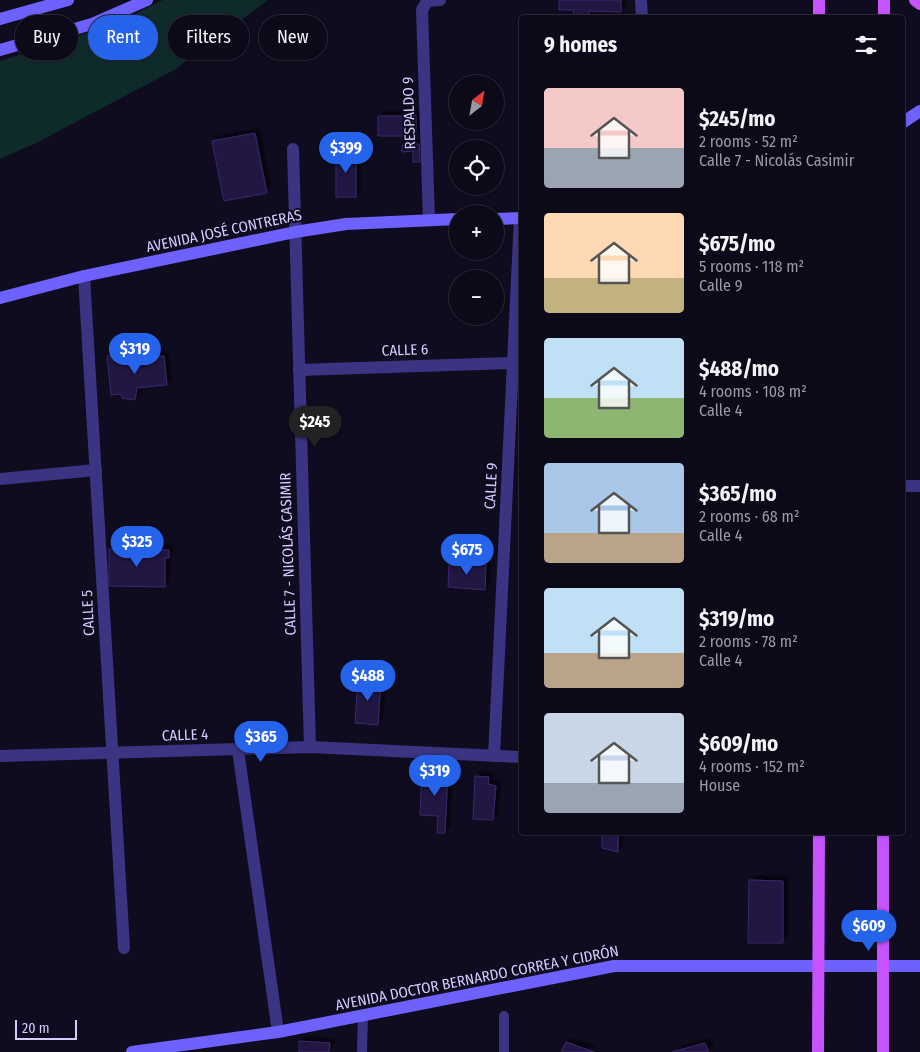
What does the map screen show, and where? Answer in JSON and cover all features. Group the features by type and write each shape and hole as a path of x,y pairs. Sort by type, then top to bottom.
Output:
{"main road":[{"path":"819,0 819,15"},
{"path":"884,0 884,15"},
{"path":"915,0 920,4"},
{"path":"818,1052 819,835"},
{"path":"883,835 883,1052"}],"street":[{"path":"0,19 68,0"},
{"path":"0,50 92,24 147,0"},
{"name":"RESPALDO 9","path":"429,220 422,10 427,1 440,0"},
{"path":"641,0 642,15"},
{"path":"905,121 920,111"},
{"name":"CALLE 7 - NICOLÁS CASIMIR","path":"293,149 310,748"},
{"path":"504,219 519,218"},
{"name":"AVENIDA JOSÉ CONTRERAS","path":"0,298 84,276 295,232 346,224 449,219"},
{"name":"CALLE 9","path":"494,756 519,239"},
{"name":"CALLE 5","path":"84,276 124,948"},
{"name":"CALLE 6","path":"299,370 513,363"},
{"path":"0,478 96,470"},
{"path":"905,486 920,486"},
{"name":"CALLE 4","path":"0,756 310,748 519,757"},
{"path":"238,750 278,1032"},
{"name":"AVENIDA DOCTOR BERNARDO CORREA Y CIDRÓN","path":"132,1052 278,1032 614,966 920,966"}],"lane":[{"path":"362,1052 363,1015"},
{"path":"504,1016 504,1052"}],"green space":[{"path":"163,0 268,0 248,15 168,15 168,60 187,60 174,70 36,143 0,159 0,61 15,56 15,60 78,60 78,36 88,33 88,60 158,60 158,15 133,15"}],"building":[{"path":"559,0 621,0 621,12 589,11 589,15 573,15 574,10 559,10"},
{"path":"378,116 416,116 416,136 378,136"},
{"path":"255,133 267,193 224,201 212,141"},
{"path":"419,144 420,162 413,162 413,151 402,152 402,145"},
{"path":"336,151 356,151 356,197 336,197"},
{"path":"126,354 126,360 164,356 167,385 137,388 135,400 122,398 121,394 111,395 107,356"},
{"path":"109,549 169,550 169,558 165,558 165,587 109,586"},
{"path":"449,562 486,564 485,590 448,587"},
{"path":"358,678 381,680 378,725 355,723"},
{"path":"422,770 448,772 445,833 437,833 438,816 420,815"},
{"path":"475,776 489,777 488,784 496,786 493,820 473,819"},
{"path":"602,835 618,835 618,852 602,848"},
{"path":"749,880 783,881 783,943 748,943"},
{"path":"299,1041 330,1043 329,1052 299,1052"},
{"path":"566,1042 594,1052 561,1052"},
{"path":"705,1043 709,1052 672,1052"}]}
